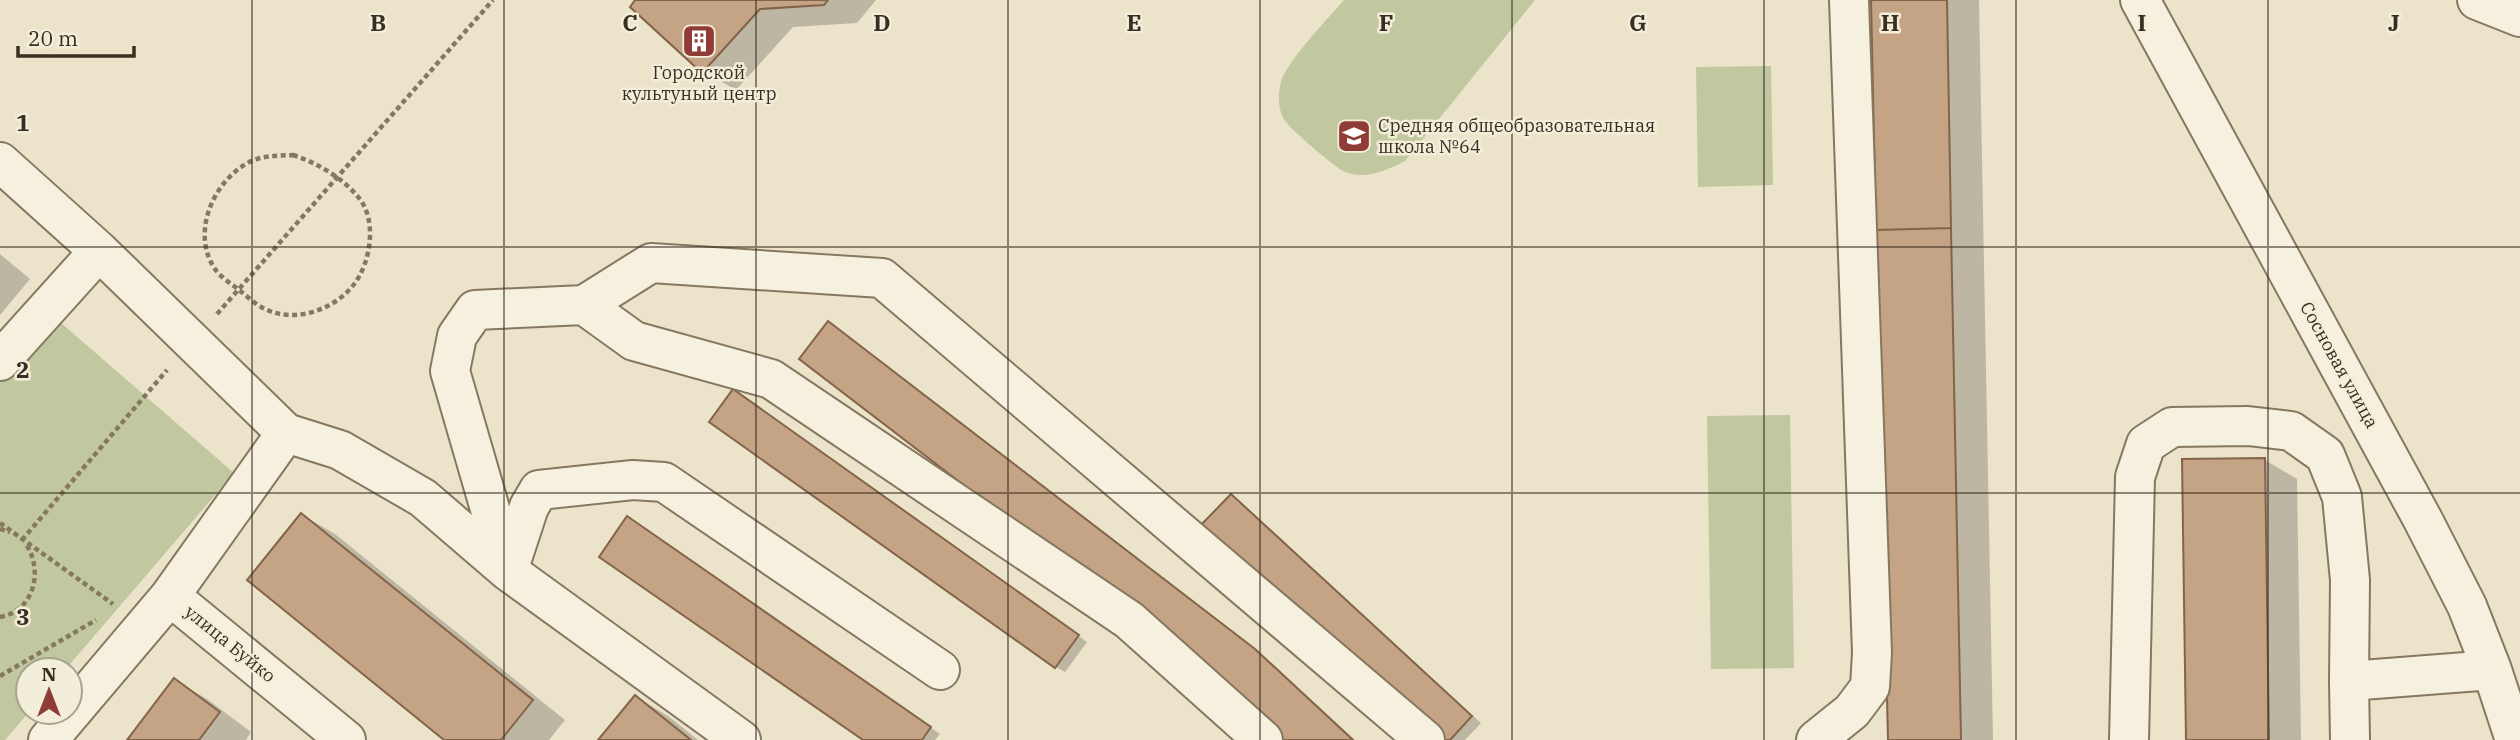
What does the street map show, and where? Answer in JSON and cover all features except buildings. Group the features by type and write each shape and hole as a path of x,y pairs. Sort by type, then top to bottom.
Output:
{"street":[{"path":"1816,740 1852,711 1870,687 1872,653 1849,0"},
{"name":"Сосновая улица","path":"2140,0 2423,520 2466,606 2492,670 2515,740"},
{"path":"2477,0 2520,17"},
{"path":"0,162 99,251 286,433 340,450 423,498 508,570 741,740"},
{"path":"0,361 99,251"},
{"path":"508,570 450,371 457,336 475,310 584,305 651,263 882,278 1425,740"},
{"path":"584,305 634,341 771,379 1129,620 1263,740"},
{"path":"2129,740 2135,477 2146,444 2172,427 2248,426 2291,431 2325,455 2342,497 2350,580 2350,740"},
{"name":"улица Буйко","path":"286,433 170,596 346,740"},
{"path":"508,570 529,508 539,490 633,480 664,482 940,670"},
{"path":"48,740 170,596"},
{"path":"2349,681 2492,670"}],"path":[{"path":"22,540 144,395 493,0"},
{"path":"293,155 315,162 336,178 360,199 369,224 370,247 361,275 349,291 330,305 304,314 285,316 264,309 215,270 206,248 205,223 215,193 228,176 247,163 263,157 293,155"},
{"path":"0,523 118,608 170,596"},
{"path":"0,529 22,540 31,552 35,567 35,582 29,596 19,608 0,617"},
{"path":"0,676 107,615"}],"green space":[{"path":"1344,0 1535,0 1405,161 1383,171 1359,175 1343,171 1304,140 1286,122 1279,104 1280,86 1289,66"},
{"path":"1771,66 1773,185 1698,187 1696,67"},
{"path":"45,309 234,473 77,656 14,656 14,726 17,726 5,740 0,740 0,363"},
{"path":"1790,415 1794,668 1711,669 1707,416"}],"place":[{"name":"Городской культуный центр","path":"699,41"},
{"name":"Средняя общеобразовательная школа №64","path":"1354,136"}]}
